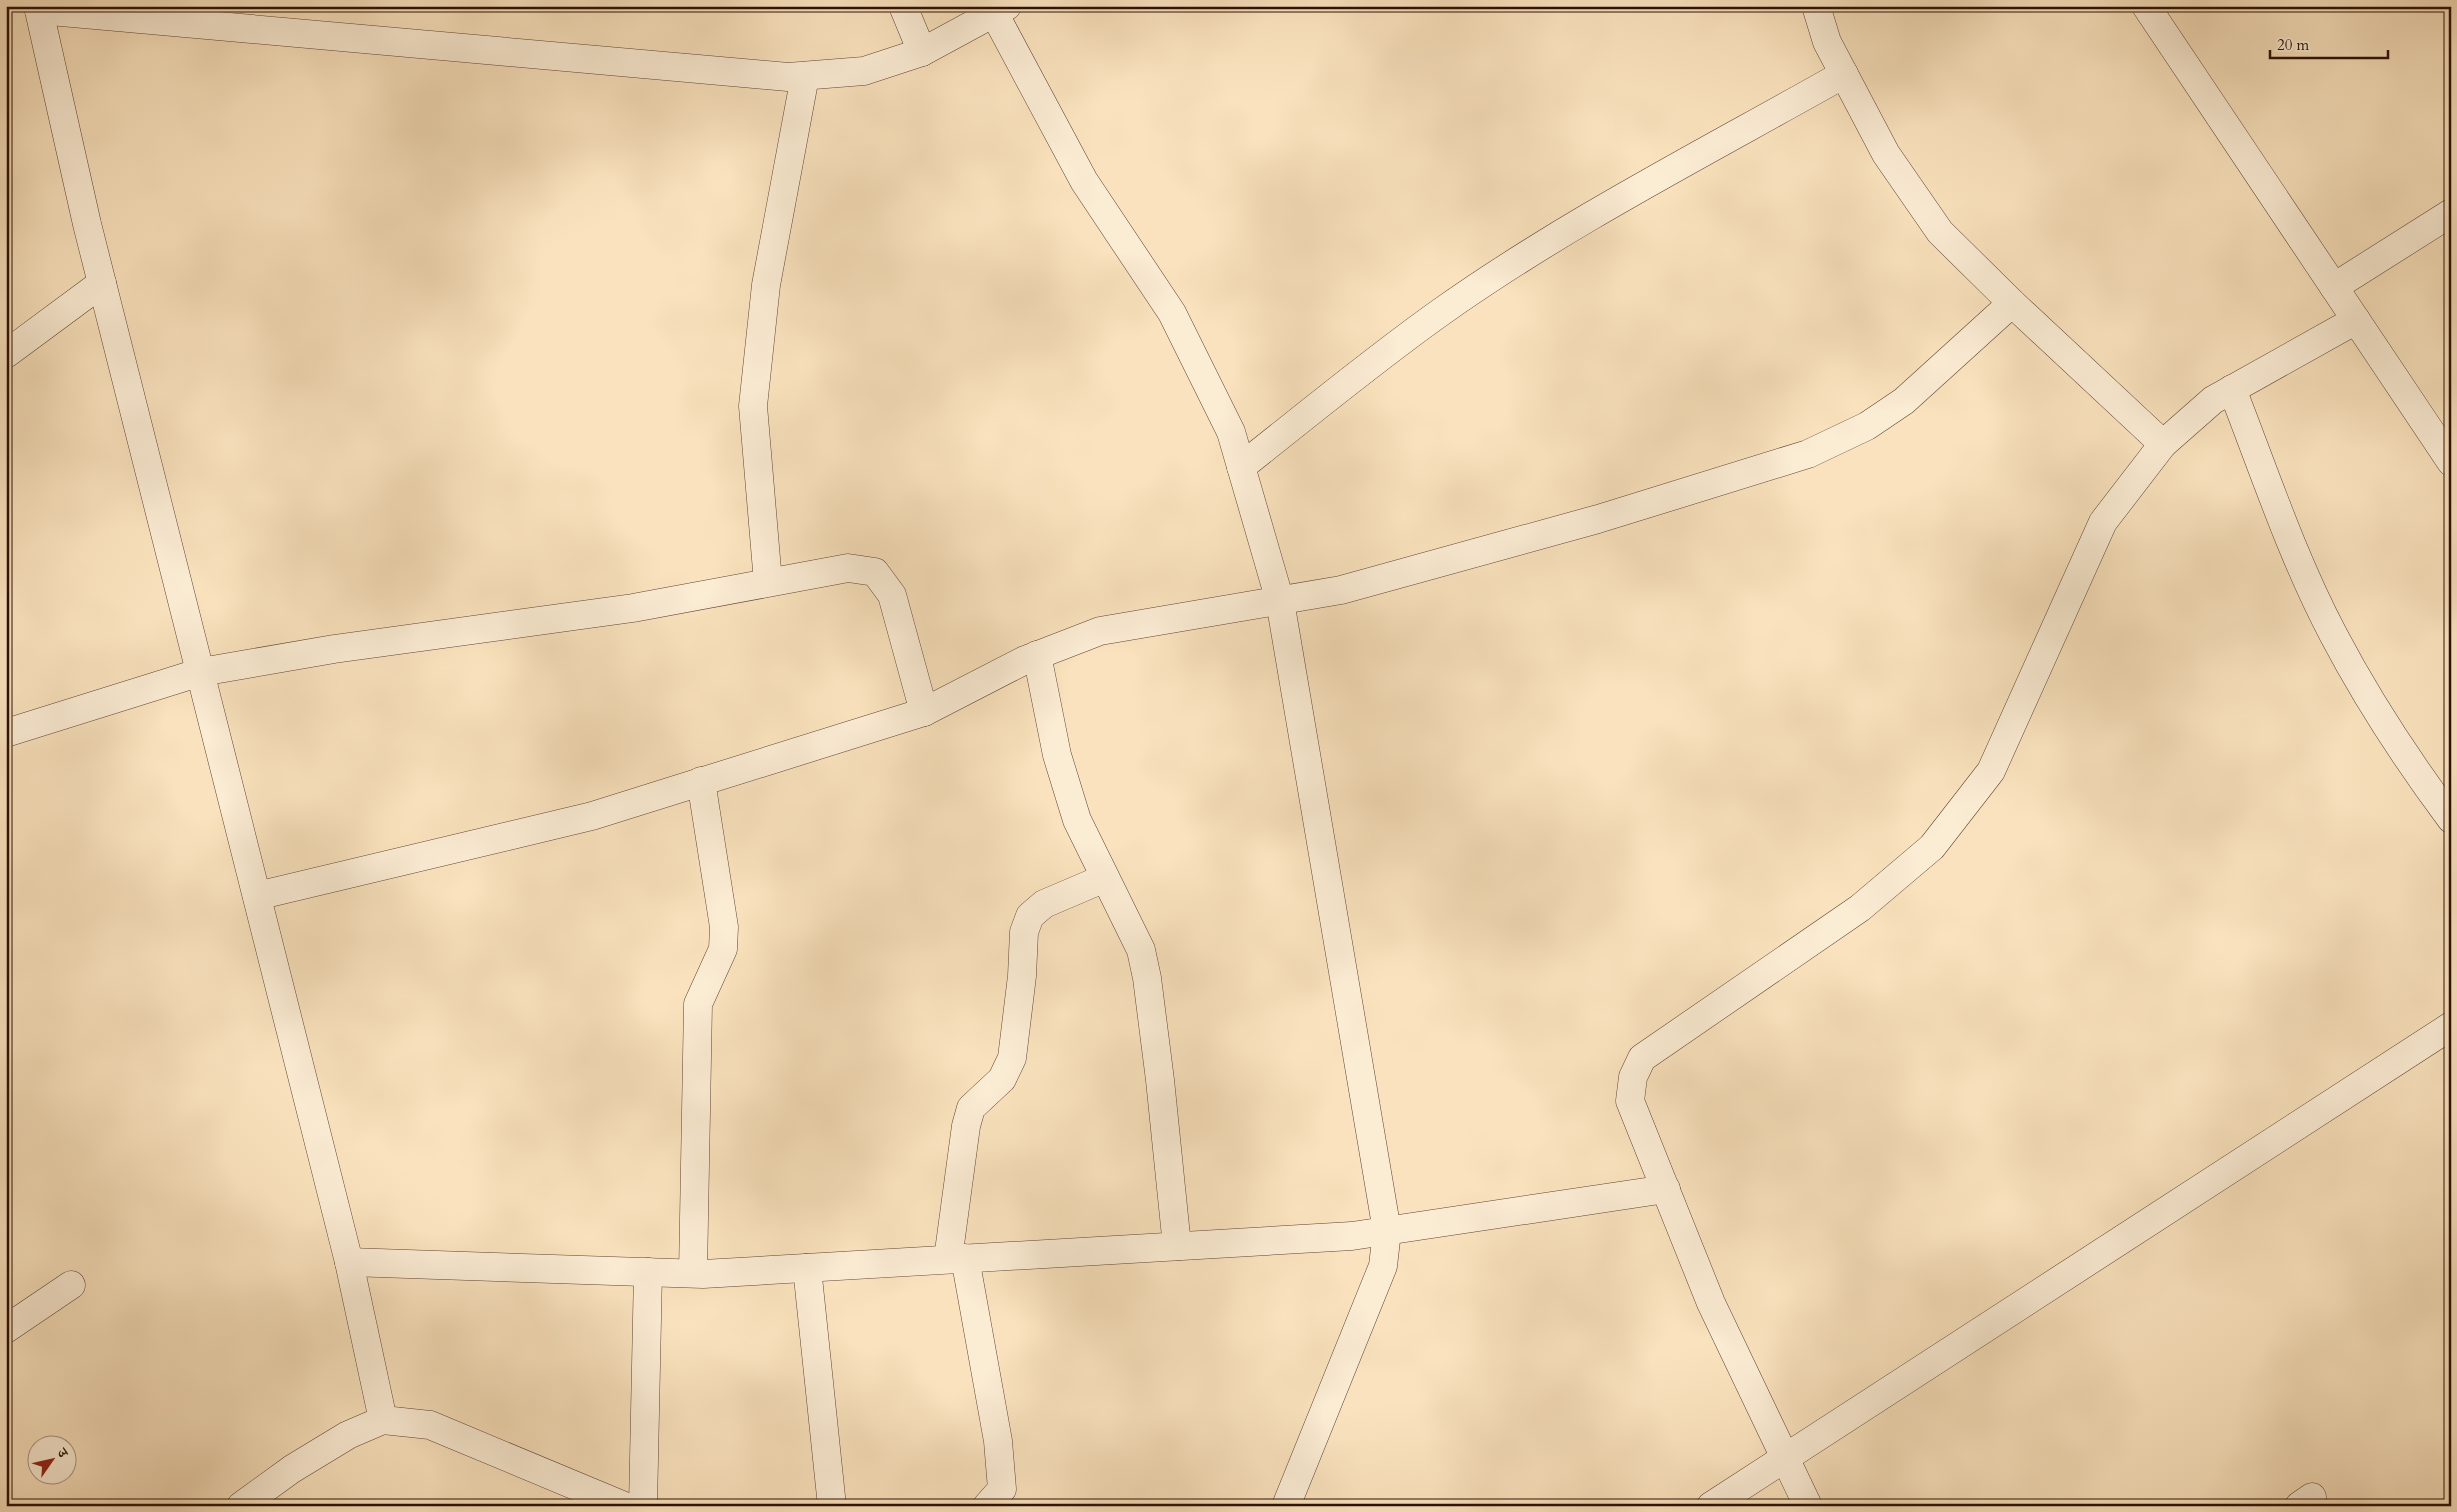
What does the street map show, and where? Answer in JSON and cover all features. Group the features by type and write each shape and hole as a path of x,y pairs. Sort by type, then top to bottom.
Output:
{"street":[{"path":"903,6 922,52"},
{"path":"1816,6 1827,42 1886,154 1940,232 2012,303 2163,444"},
{"path":"2146,6 2451,462"},
{"path":"383,1420 349,1262 102,283 38,8 788,78 864,71 922,52 1001,10 1084,181 1172,313 1231,432 1280,601 1387,1231 1383,1266 1286,1506"},
{"path":"1241,467 1364,370 1442,312 1569,229 1844,74"},
{"path":"768,582 753,406 766,285 805,76"},
{"path":"2334,287 2451,213"},
{"path":"6,354 102,283"},
{"path":"257,896 592,816 924,712 1036,656 1100,631 1351,588 1598,519 1808,454 1867,426 1904,401 2012,303"},
{"path":"1808,1506 1786,1455 1711,1303 1630,1100 1632,1077 1642,1058 1860,908 1932,847 1991,771 2103,522 2163,444 2213,400 2356,320"},
{"path":"2232,389 2294,549 2333,634 2404,755 2451,819"},
{"path":"6,733 201,672 334,649 633,608 848,568 875,572 892,595 924,712"},
{"path":"1036,656 1058,755 1077,820 1141,950 1147,978 1177,1246"},
{"path":"692,1273 698,1004 722,949 724,927 701,781"},
{"path":"987,1506 1002,1489 998,1441 956,1259 966,1126 971,1108 1002,1079 1012,1058 1022,976 1024,932 1030,916 1044,904 1105,878"},
{"path":"1711,1506 1786,1455 2451,1026"},
{"path":"349,1262 692,1273 807,1268 1352,1236 1666,1189"},
{"path":"807,1268 832,1506"},
{"path":"643,1506 648,1272"},
{"path":"6,1329 71,1285"},
{"path":"240,1506 292,1469 348,1435 383,1420 430,1425 624,1506"}]}
